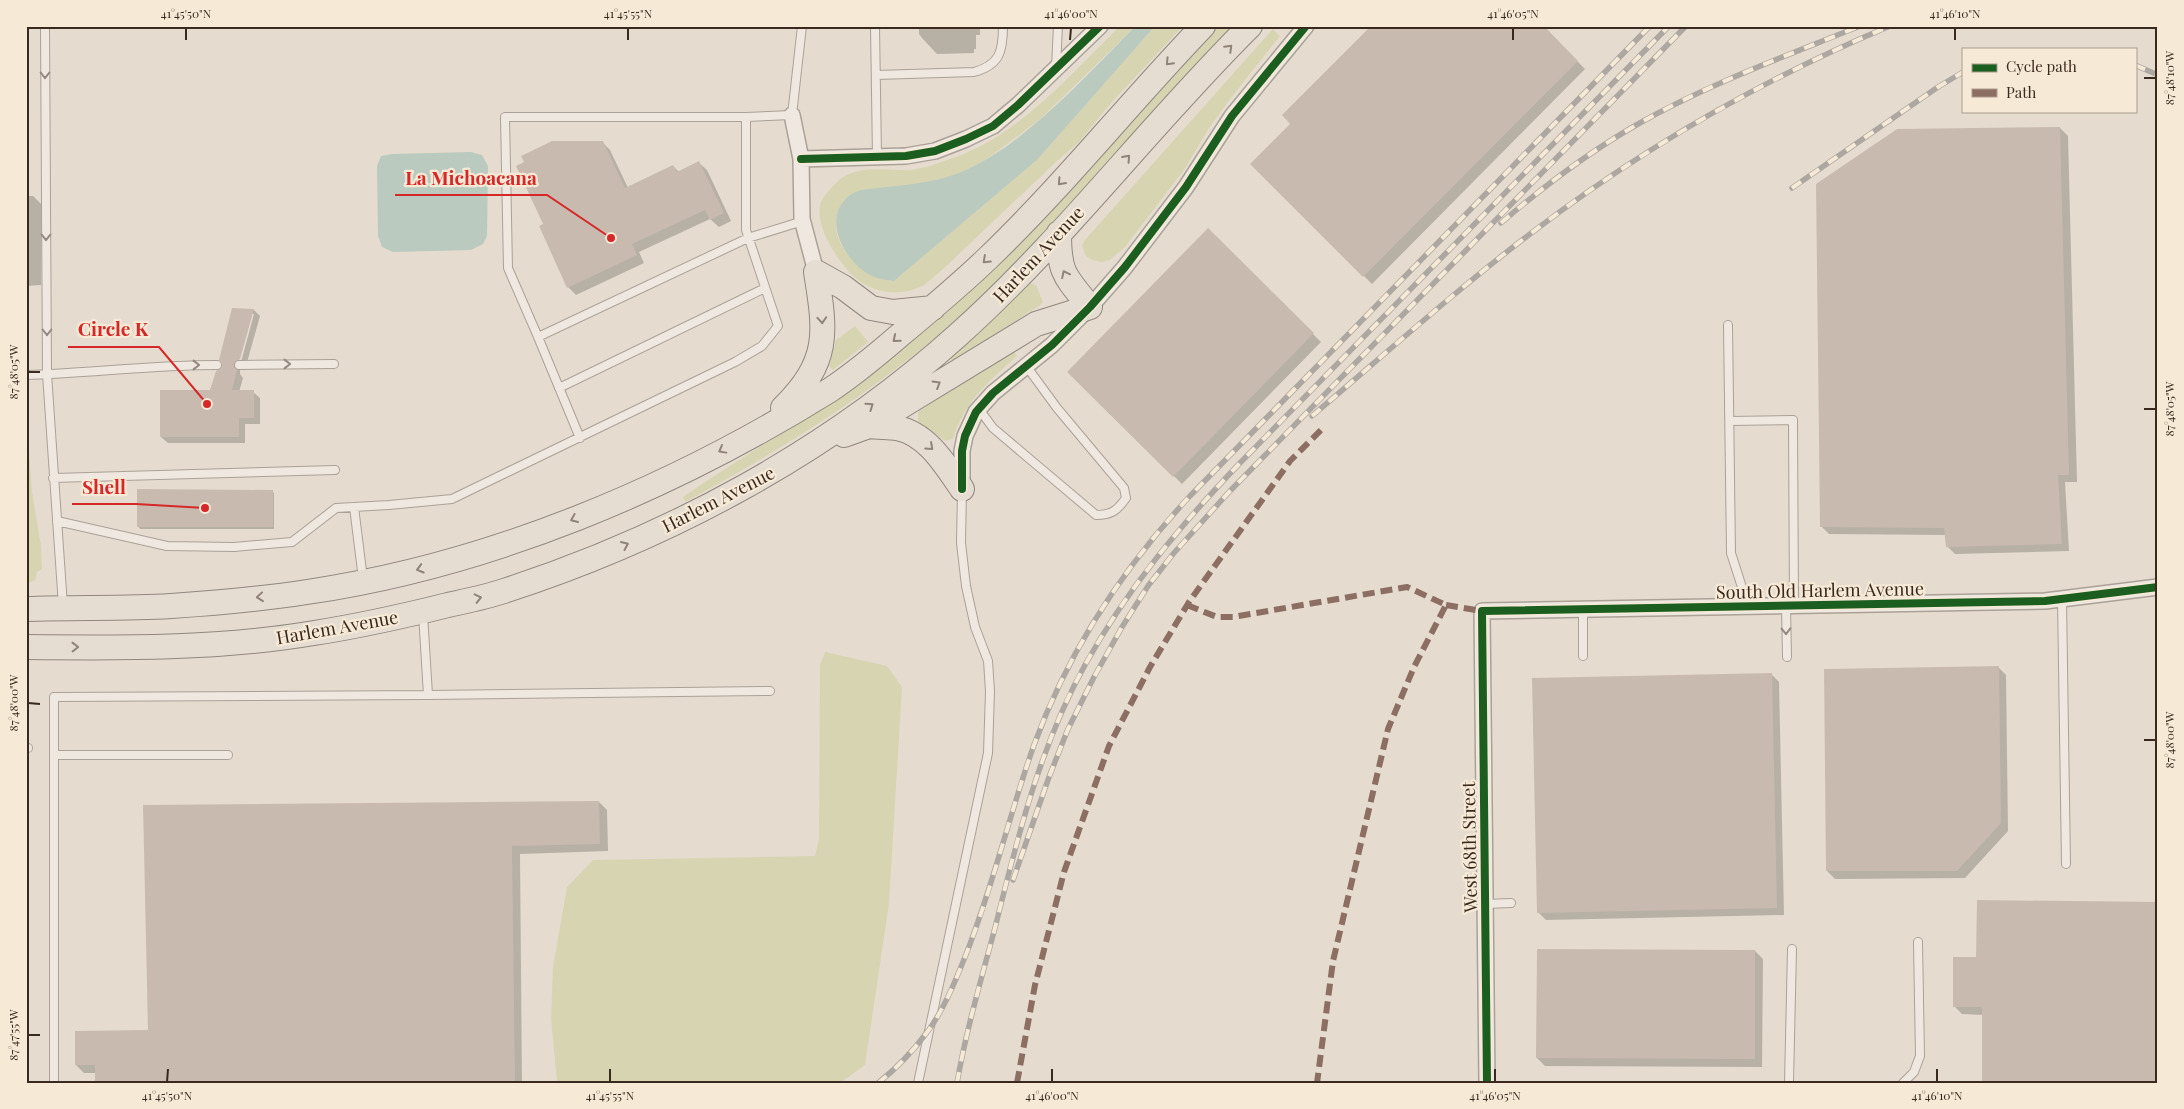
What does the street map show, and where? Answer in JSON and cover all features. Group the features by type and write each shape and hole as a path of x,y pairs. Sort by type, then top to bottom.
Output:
{"main road":[{"name":"Harlem Avenue","path":"26,609 170,606 306,592 363,582 412,571 498,547 556,526 691,467 832,388 933,308 987,259 1041,204 1203,26"},
{"name":"Harlem Avenue","path":"26,647 239,642 312,634 422,611 500,593 580,564 731,496 816,446 902,383 957,336 1015,282 1174,106 1250,26"},
{"path":"816,446 869,426 1036,324 1090,307 1064,276 1059,258 1059,233"},
{"path":"816,272 872,308 893,312 933,308"},
{"path":"765,427 810,378 817,361 823,328 816,272"},
{"path":"869,426 899,428 917,437 942,459 962,489"}],"street":[{"path":"802,159 906,156 935,151 993,126 1018,105 1100,26"},
{"path":"962,489 962,451 965,436 979,409 993,393 1027,367 1090,307 1166,215 1232,116 1306,26"},
{"path":"792,115 802,159 803,221 816,272"},
{"name":"South Old Harlem Avenue","path":"1482,611 2036,601 2158,587"},
{"name":"West 68th Street","path":"1482,611 1487,1083"}],"lane":[{"path":"45,26 47,374 63,608"},
{"path":"580,438 508,268 505,117 746,117 792,115 802,26"},
{"path":"875,26 877,156"},
{"path":"876,75 985,70 1000,54 1003,44 1004,26"},
{"path":"1056,68 1058,26"},
{"path":"57,521 167,546 234,547 292,542 336,508 452,499 736,362 762,346 778,326 746,230 746,117"},
{"path":"538,337 748,238 803,221"},
{"path":"559,388 765,288"},
{"path":"1728,325 1731,553 1748,606"},
{"path":"239,365 334,364"},
{"path":"26,375 175,365 217,365"},
{"path":"979,409 993,428 1096,515 1109,515 1119,509 1126,498 1124,488 1057,408 1027,367"},
{"path":"1730,421 1793,420 1790,606 1787,657"},
{"path":"53,478 335,470"},
{"path":"918,1083 988,754 990,691 988,661 976,627 966,586 961,543 962,489"},
{"path":"354,507 363,582"},
{"path":"2062,599 2066,864"},
{"path":"1583,610 1583,656"},
{"path":"422,611 428,694"},
{"path":"54,1083 54,697 770,692"},
{"path":"55,755 228,754"},
{"path":"1485,904 1511,903"},
{"path":"1903,1083 1914,1072 1920,1056 1918,942"},
{"path":"1789,1083 1792,949"}],"shaded area":[{"path":"1120,26 1136,26 1039,120 983,162 956,175 844,201 837,212 836,226 838,238 851,259 871,274 894,281 1037,160 1155,26 1183,26 1112,102 1079,142 925,284 910,291 889,292 869,287 852,275 840,261 826,238 819,213 821,203 835,184 843,177 860,171 919,169 972,150 996,137 1041,104"},
{"path":"1136,26 1155,26 1037,160 894,281 872,276 863,271 847,254 837,232 836,221 838,210 848,197 864,190 937,180 980,163 1005,148 1052,109"},
{"path":"1219,26 1235,26 1040,237 988,290 951,324 888,375 823,421 685,502 683,497 835,399 928,328 969,291 1048,212 1198,46"},
{"path":"1273,29 1280,36 1209,128 1186,167 1125,247 1110,260 1102,262 1092,260 1086,256 1082,246 1084,241"},
{"path":"471,152 482,155 488,166 487,236 483,244 471,250 393,252 382,247 378,236 377,166 381,156 392,154"},
{"path":"1030,283 1036,285 1043,302 1039,306 952,361 950,357"},
{"path":"855,326 868,342 833,370 829,366 836,340"},
{"path":"1012,350 1017,356 987,383 971,403 953,439 945,441 918,421 918,412"},
{"path":"26,410 32,492 41,546 42,569 37,572 35,580 26,584"},
{"path":"825,652 887,666 902,687 889,903 865,1065 840,1083 557,1083 551,1018 553,967 567,887 593,860 815,856 819,839 820,665"}],"building":[{"path":"1371,26 1544,26 1578,61 1363,277 1250,164 1290,124 1282,115"},
{"path":"2060,127 2069,475 2058,475 2062,544 1946,547 1944,528 1820,527 1816,184 1897,129"},
{"path":"552,141 603,141 625,188 673,165 677,172 699,161 724,213 710,220 705,210 632,244 637,255 567,288 539,226 543,224 516,166 524,162 521,156"},
{"path":"1208,228 1314,333 1173,477 1067,372"},
{"path":"232,308 254,309 240,359 234,363 234,367 237,370 232,390 254,390 254,418 239,418 239,437 160,437 160,390 210,390 216,371 222,367 222,363 219,360"},
{"path":"137,489 273,490 273,527 137,527"},
{"path":"1999,666 2001,823 1957,871 1826,871 1824,669"},
{"path":"1772,673 1777,908 1537,913 1532,678"},
{"path":"599,801 600,844 512,846 515,1083 95,1083 95,1065 75,1065 75,1031 148,1030 143,805"},
{"path":"1977,900 2158,902 2158,1083 1982,1083 1982,1007 1953,1007 1953,957 1976,957"},
{"path":"1537,949 1755,950 1755,1059 1536,1058"}],"railway":[{"path":"878,1083 923,1038 934,1023 949,995 975,931 1025,771 1048,711 1063,677 1081,644 1120,582 1142,552 1190,496 1650,26"},
{"path":"957,1083 969,1025 1031,794 1069,696 1118,610 1175,535 1239,464 1669,26"},
{"path":"1013,880 1068,729 1122,627 1148,586 1173,554 1229,492 1686,26"},
{"path":"1501,223 1567,170 1638,124 1719,83 1860,26"},
{"path":"1312,416 1447,301 1530,234 1572,203 1659,145 1704,118 1796,69 1890,26"},
{"path":"2136,65 2158,75"},
{"path":"1792,188 1938,87 1962,73"}],"marked path":[{"path":"1017,1083 1035,985 1064,872 1109,746 1150,667 1189,602 1290,461 1324,427"},
{"path":"1187,605 1217,617 1233,617 1407,587 1446,605 1414,667 1388,729 1333,961 1317,1083"},
{"path":"1446,605 1482,611"}],"cycle path":[{"path":"801,159 906,156 935,151 966,139 993,126 1018,105 1100,26"},
{"path":"962,489 962,451 965,436 976,412 993,393 1052,345 1090,307 1125,267 1186,187 1232,116 1306,26"},
{"path":"1487,1083 1482,611 2045,601 2158,587"}],"place":[{"name":"La Michoacana","path":"611,238"},
{"name":"Circle K","path":"207,404"},
{"name":"Shell","path":"205,508"}]}
